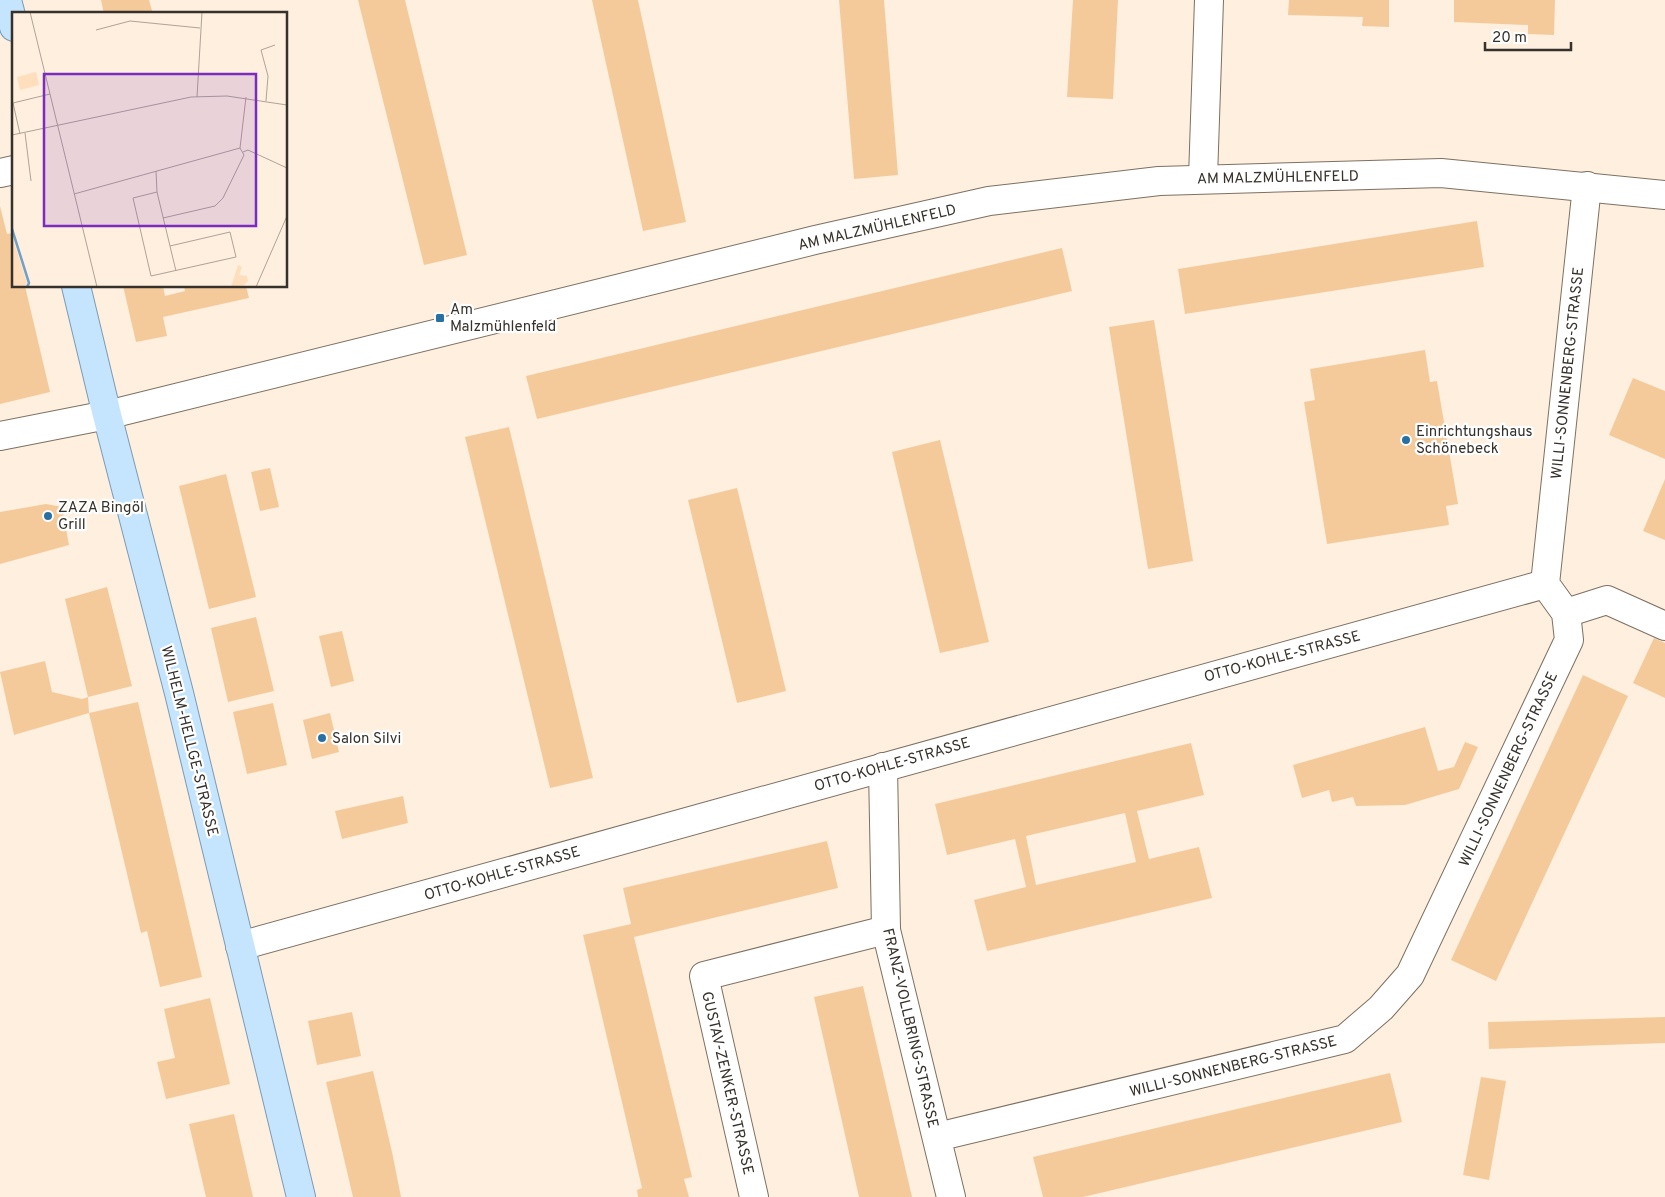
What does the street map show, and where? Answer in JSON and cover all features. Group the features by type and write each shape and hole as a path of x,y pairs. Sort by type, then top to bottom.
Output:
{"main road":[{"path":"7,0 12,19"},
{"name":"WILHELM-HELLGE-STRASSE","path":"76,288 107,415 179,693 301,1197"}],"street":[{"path":"1203,178 1209,0"},
{"name":"AM MALZMÜHLENFELD","path":"0,436 107,415 815,240 981,203 1159,181 1203,178 1441,173 1665,195"},
{"name":"WILLI-SONNENBERG-STRASSE","path":"937,1137 1346,1038 1381,1008 1410,974 1569,640 1566,613 1545,584 1587,186"},
{"name":"OTTO-KOHLE-STRASSE","path":"240,946 1545,584"},
{"path":"1566,613 1607,600 1665,626"},
{"name":"FRANZ-VOLLBRING-STRASSE","path":"883,767 886,930 951,1197"},
{"name":"GUSTAV-ZENKER-STRASSE","path":"754,1197 704,976 886,930"}],"building":[{"path":"101,0 149,0 152,12 104,12"},
{"path":"358,0 405,0 467,255 424,265"},
{"path":"592,0 638,0 686,222 643,231"},
{"path":"839,0 884,0 898,175 854,179"},
{"path":"1073,0 1118,0 1113,99 1067,97"},
{"path":"1289,0 1389,0 1389,27 1362,26 1363,17 1288,15"},
{"path":"1454,0 1555,0 1554,35 1528,34 1528,25 1454,22"},
{"path":"0,206 7,234 12,233 12,288 25,288 50,392 0,404"},
{"path":"1477,221 1484,267 1185,314 1178,269"},
{"path":"1062,248 1072,291 537,419 526,376"},
{"path":"123,288 163,288 165,296 185,291 184,288 246,288 249,298 163,317 167,336 136,342"},
{"path":"1154,320 1193,561 1148,569 1109,327"},
{"path":"1425,350 1430,382 1437,381 1458,504 1446,506 1449,525 1327,544 1304,402 1315,400 1310,369"},
{"path":"1633,378 1665,391 1665,459 1609,435"},
{"path":"509,427 593,778 550,788 465,437"},
{"path":"940,440 989,642 940,653 892,452"},
{"path":"270,468 279,507 260,511 251,472"},
{"path":"226,474 256,597 209,609 179,486"},
{"path":"1665,479 1665,540 1643,531"},
{"path":"737,488 786,691 737,703 688,500"},
{"path":"46,504 62,507 69,545 0,564 0,512"},
{"path":"107,587 132,686 88,697 65,599"},
{"path":"256,617 274,691 228,702 211,628"},
{"path":"342,631 354,681 331,687 319,636"},
{"path":"1654,638 1665,643 1665,698 1633,683"},
{"path":"45,661 52,692 82,699 88,697 89,713 14,735 0,672"},
{"path":"1583,675 1628,696 1496,981 1451,960"},
{"path":"138,702 202,977 160,987 147,931 141,933 89,713"},
{"path":"273,703 287,765 247,774 233,712"},
{"path":"330,713 339,752 312,759 303,720"},
{"path":"1425,727 1438,771 1454,767 1465,742 1478,747 1459,789 1405,805 1356,806 1353,797 1332,802 1329,790 1302,798 1293,765"},
{"path":"1191,743 1204,795 1137,811 1149,859 1199,847 1212,898 987,951 974,900 1026,887 1015,839 947,855 935,804","holes":["1125,813 1136,862 1036,885 1026,836"]},
{"path":"403,796 408,823 342,839 335,811"},
{"path":"827,841 838,888 634,937 692,1177 684,1179 689,1197 638,1197 637,1190 642,1188 583,935 631,924 623,888"},
{"path":"863,986 912,1197 859,1197 814,997"},
{"path":"210,998 230,1084 166,1099 157,1062 175,1058 164,1009"},
{"path":"352,1012 361,1056 317,1065 308,1021"},
{"path":"1665,1017 1665,1043 1489,1049 1488,1022"},
{"path":"373,1071 401,1197 353,1197 326,1082"},
{"path":"1390,1073 1402,1122 1083,1197 1043,1197 1033,1157"},
{"path":"1481,1077 1506,1081 1489,1180 1463,1175"},
{"path":"234,1114 253,1197 206,1197 189,1124"}],"place":[{"name":"Am Malzmühlenfeld","path":"440,318"},
{"name":"Einrichtungshaus Schönebeck","path":"1406,440"},
{"name":"ZAZA Bingöl Grill","path":"48,516"},
{"name":"Salon Silvi","path":"322,738"}]}
